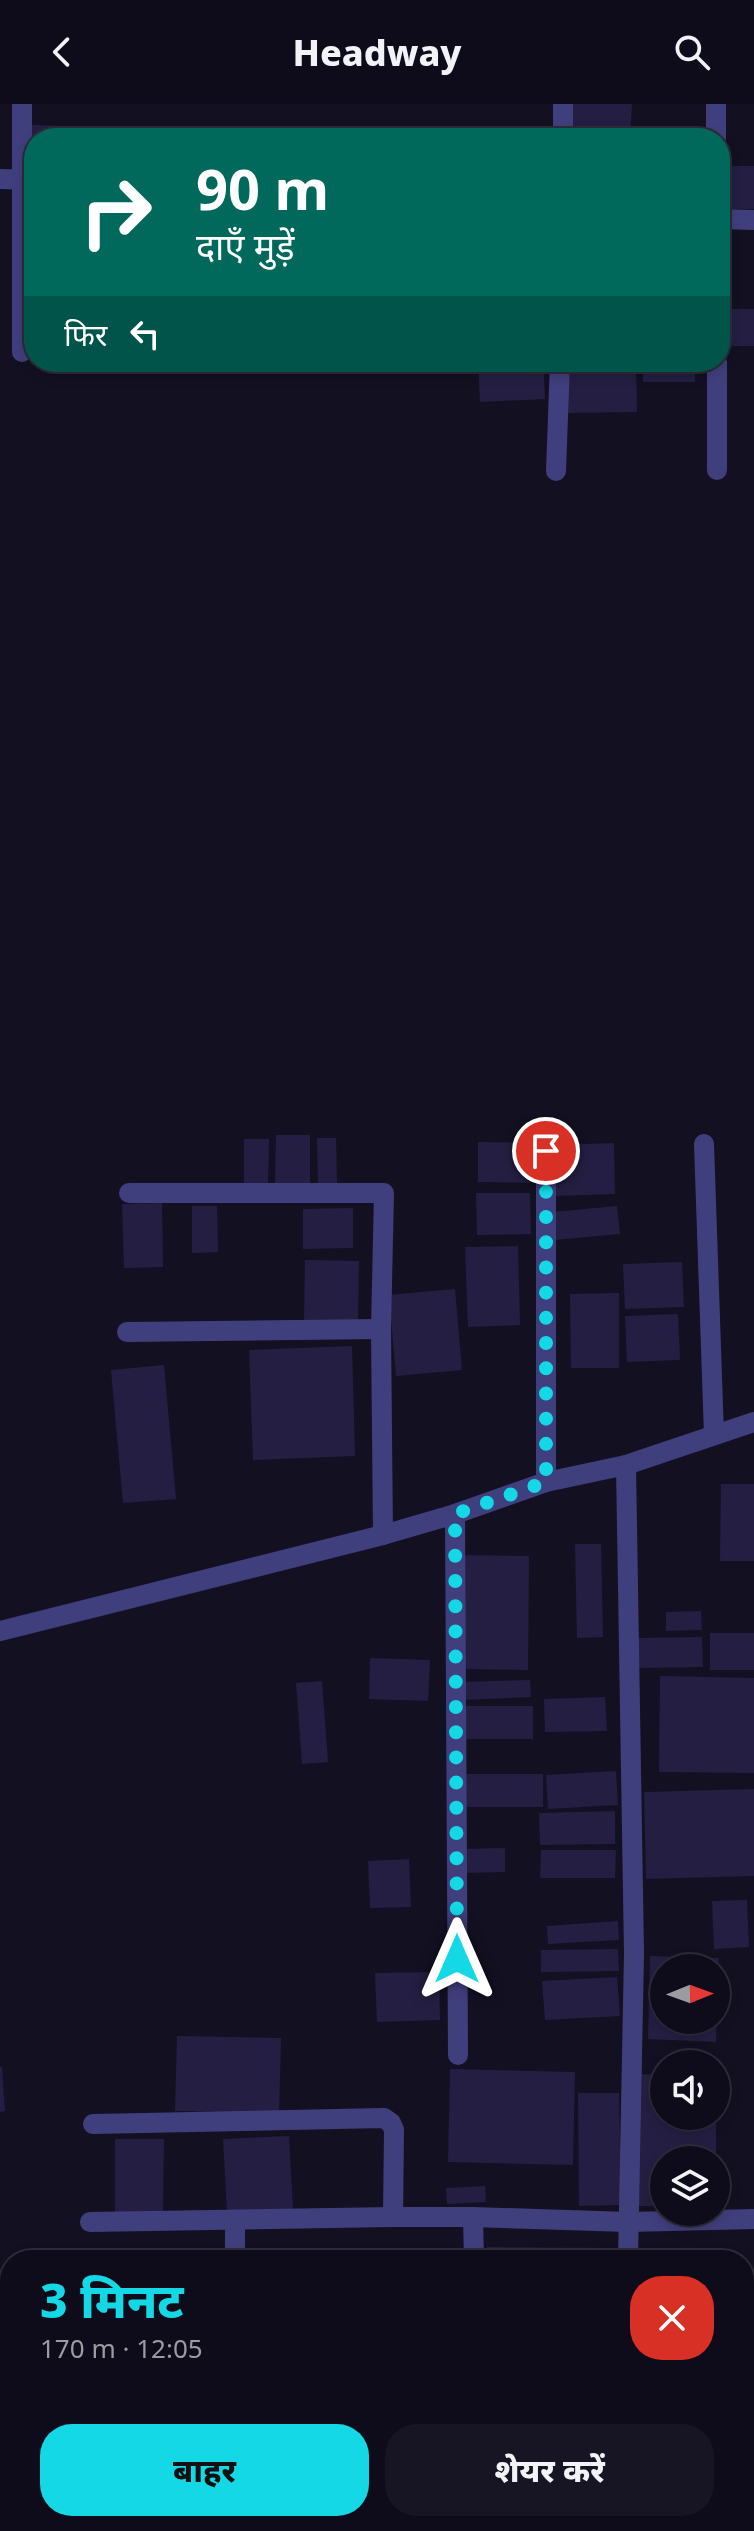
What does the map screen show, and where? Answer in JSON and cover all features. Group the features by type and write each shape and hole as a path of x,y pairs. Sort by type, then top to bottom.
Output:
{"street":[{"path":"22,104 24,129"},
{"path":"563,104 563,128"},
{"path":"716,104 716,128"},
{"path":"0,179 24,179"},
{"path":"730,219 754,220"},
{"path":"0,352 24,352"},
{"path":"556,471 560,372"},
{"path":"717,372 717,470"},
{"path":"704,1144 714,1435"},
{"path":"546,1151 546,1482"},
{"path":"129,1193 384,1193 381,1329 383,1535"},
{"path":"127,1332 381,1329"},
{"path":"0,1631 383,1535 546,1482 626,1465 754,1422"},
{"path":"626,1465 634,1953 628,2250"},
{"path":"455,1514 458,2055"},
{"path":"93,2124 384,2118 394,2130 393,2217"},
{"path":"90,2222 393,2217 628,2222 754,2219"},
{"path":"473,2217 474,2250"},
{"path":"235,2220 235,2250"}],"building":[{"path":"573,104 632,104 631,128 572,128"},
{"path":"31,125 106,127 106,128 31,128"},
{"path":"730,166 754,166 754,209 730,209"},
{"path":"730,309 754,309 754,346 730,346"},
{"path":"478,372 544,372 545,399 480,402"},
{"path":"568,372 636,372 637,412 568,413"},
{"path":"643,372 695,372 695,382 643,382"},
{"path":"276,1135 310,1135 310,1184 275,1184"},
{"path":"317,1138 336,1138 337,1183 318,1184"},
{"path":"244,1139 269,1139 268,1184 244,1184"},
{"path":"478,1142 531,1143 531,1183 478,1182"},
{"path":"614,1143 615,1194 552,1196 551,1145"},
{"path":"476,1193 530,1193 531,1234 477,1235"},
{"path":"162,1203 163,1267 124,1268 122,1204"},
{"path":"192,1206 217,1206 218,1252 192,1253"},
{"path":"617,1206 620,1234 555,1240 552,1212"},
{"path":"353,1208 353,1248 303,1249 303,1209"},
{"path":"518,1246 520,1325 468,1327 465,1247"},
{"path":"305,1260 359,1261 358,1321 304,1320"},
{"path":"682,1262 684,1307 625,1309 623,1264"},
{"path":"455,1289 462,1370 396,1376 389,1295"},
{"path":"619,1293 619,1368 571,1368 570,1294"},
{"path":"678,1314 680,1360 627,1362 625,1316"},
{"path":"352,1346 355,1456 253,1460 249,1350"},
{"path":"164,1365 176,1499 123,1503 111,1370"},
{"path":"721,1484 754,1484 754,1561 720,1561"},
{"path":"575,1544 601,1544 603,1637 577,1638"},
{"path":"460,1555 529,1556 528,1670 459,1669"},
{"path":"701,1611 702,1630 666,1631 666,1612"},
{"path":"710,1633 754,1633 754,1670 710,1670"},
{"path":"702,1637 703,1667 637,1668 637,1638"},
{"path":"370,1658 430,1660 428,1701 369,1699"},
{"path":"660,1676 754,1678 754,1773 659,1772"},
{"path":"530,1680 531,1697 460,1700 460,1682"},
{"path":"322,1681 328,1762 302,1764 296,1683"},
{"path":"605,1697 607,1731 545,1732 544,1699"},
{"path":"462,1706 533,1706 533,1739 462,1739"},
{"path":"616,1771 618,1805 548,1809 546,1775"},
{"path":"463,1774 543,1774 543,1807 463,1807"},
{"path":"754,1789 754,1876 646,1879 644,1792"},
{"path":"615,1811 615,1844 540,1845 539,1813"},
{"path":"505,1848 505,1872 466,1873 465,1849"},
{"path":"541,1850 616,1850 615,1878 540,1878"},
{"path":"409,1859 411,1907 370,1908 368,1861"},
{"path":"747,1900 749,1947 714,1949 712,1901"},
{"path":"618,1921 619,1940 548,1944 547,1926"},
{"path":"618,1949 619,1971 541,1972 541,1950"},
{"path":"650,1956 650,2034 716,2034 716,2042 648,2039"},
{"path":"439,1972 440,2020 377,2022 375,1973"},
{"path":"617,1977 620,2016 545,2020 542,1981"},
{"path":"177,2036 281,2038 279,2113 175,2111"},
{"path":"0,2067 5,2111 0,2112"},
{"path":"450,2069 575,2072 573,2165 448,2162"},
{"path":"637,2074 650,2074 650,2130 716,2130 716,2146 650,2146 650,2206 634,2206"},
{"path":"578,2093 619,2093 621,2205 579,2206"},
{"path":"289,2136 293,2210 227,2213 223,2139"},
{"path":"115,2139 164,2139 163,2212 115,2212"},
{"path":"485,2186 486,2202 447,2204 446,2188"},
{"path":"487,2247 611,2248 611,2250 487,2250"}],"route":[{"path":"457,1959 455,1514 546,1482 546,1151"}]}
